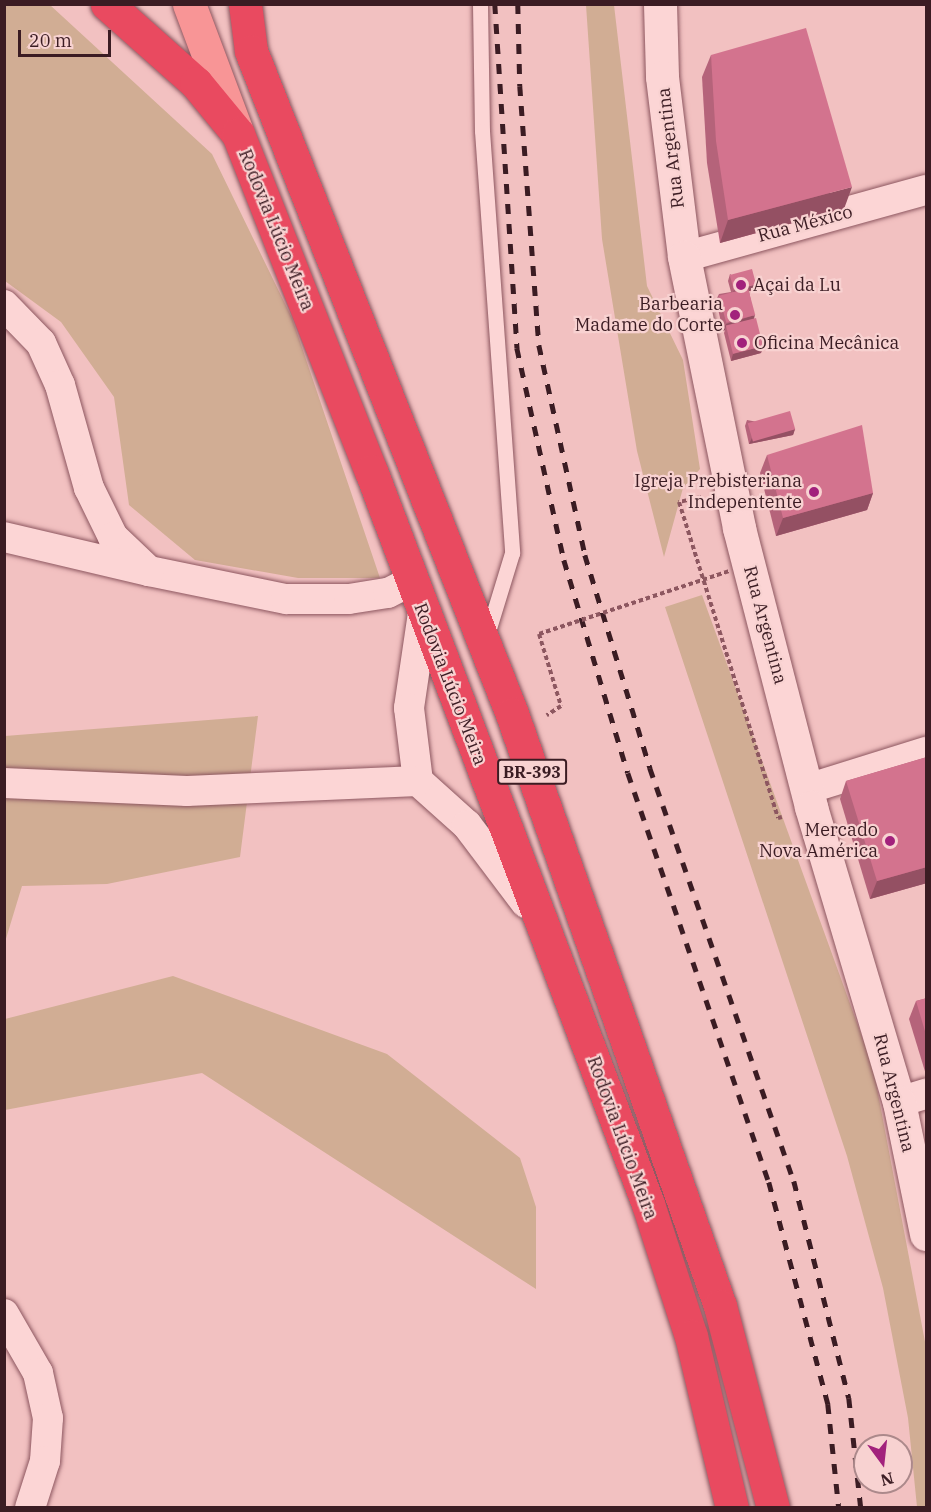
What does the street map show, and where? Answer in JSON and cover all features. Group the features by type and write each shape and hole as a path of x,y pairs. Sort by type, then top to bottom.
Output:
{"highway":[{"path":"107,4 196,83 238,134"},
{"path":"245,4 251,51"},
{"name":"Rodovia Lúcio Meira","path":"251,51 485,640 519,733 720,1306 773,1508"},
{"name":"Rodovia Lúcio Meira","path":"238,134 412,581 662,1248 717,1431 732,1508"}],"main road":[{"name":"Rodovia Lúcio Meira","path":"189,4 238,134"},
{"name":"Rodovia Lúcio Meira","path":"232,4 251,51"}],"street":[{"name":"Rua Argentina","path":"660,4 663,77 684,257 738,528 809,798 913,1098 927,1234"},
{"name":"Rua México","path":"684,257 924,196"},
{"path":"4,305 41,343 60,385 89,488 113,537 149,571"},
{"path":"4,537 149,571 286,599 369,596 388,593 412,581"},
{"path":"423,613 409,708 418,781 467,825 503,868 543,927"},
{"path":"809,798 927,752"},
{"path":"4,783 187,791 418,781"},
{"path":"4,1314 38,1373 48,1418 45,1461 30,1508"}],"lane":[{"path":"480,4 482,131 512,553 485,640"}],"path":[{"path":"706,507 702,497 679,502 778,818 809,798"},
{"path":"519,733 561,705 539,634 729,571 727,561"}],"shaded area":[{"path":"5,4 50,5 212,154 292,318 380,578 298,578 195,560 129,505 114,397 61,322 5,281"},
{"path":"586,5 614,5 647,286 683,360 700,469 683,488 664,557 637,451 602,239"},
{"path":"702,595 873,1067 926,1347 926,1507 917,1507 913,1467 913,1434 910,1434 883,1288 847,1156 665,607"},
{"path":"258,716 240,857 107,884 22,886 5,942 5,736"},
{"path":"173,976 387,1054 520,1158 536,1207 536,1289 202,1073 5,1110 5,1019"}],"building":[{"path":"806,28 852,187 728,220 716,141 711,55"},
{"path":"752,269 756,284 734,290 730,275"},
{"name":"Barbearia Madame do Corte","path":"748,288 755,315 726,323 719,296"},
{"name":"Oficina Mecânica","path":"756,318 763,346 733,354 726,325"},
{"path":"790,411 795,429 753,441 748,423"},
{"name":"Igreja Prebisteriana Indepentente","path":"862,425 873,493 783,518 767,455"},
{"name":"Mercado Nova América","path":"927,757 927,867 877,881 846,781"},
{"path":"927,998 927,1038 916,1001"}],"railway":[{"path":"495,4 517,348 564,560 628,773 769,1182 828,1404 839,1508"},
{"path":"518,4 520,86 539,345 585,555 650,768 794,1181 849,1398 861,1508"}],"place":[{"name":"Açai da Lu","path":"741,285"},
{"name":"Barbearia Madame do Corte","path":"735,315"},
{"name":"Oficina Mecânica","path":"742,343"},
{"name":"Igreja Prebisteriana Indepentente","path":"814,492"},
{"name":"Mercado Nova América","path":"890,841"}]}
